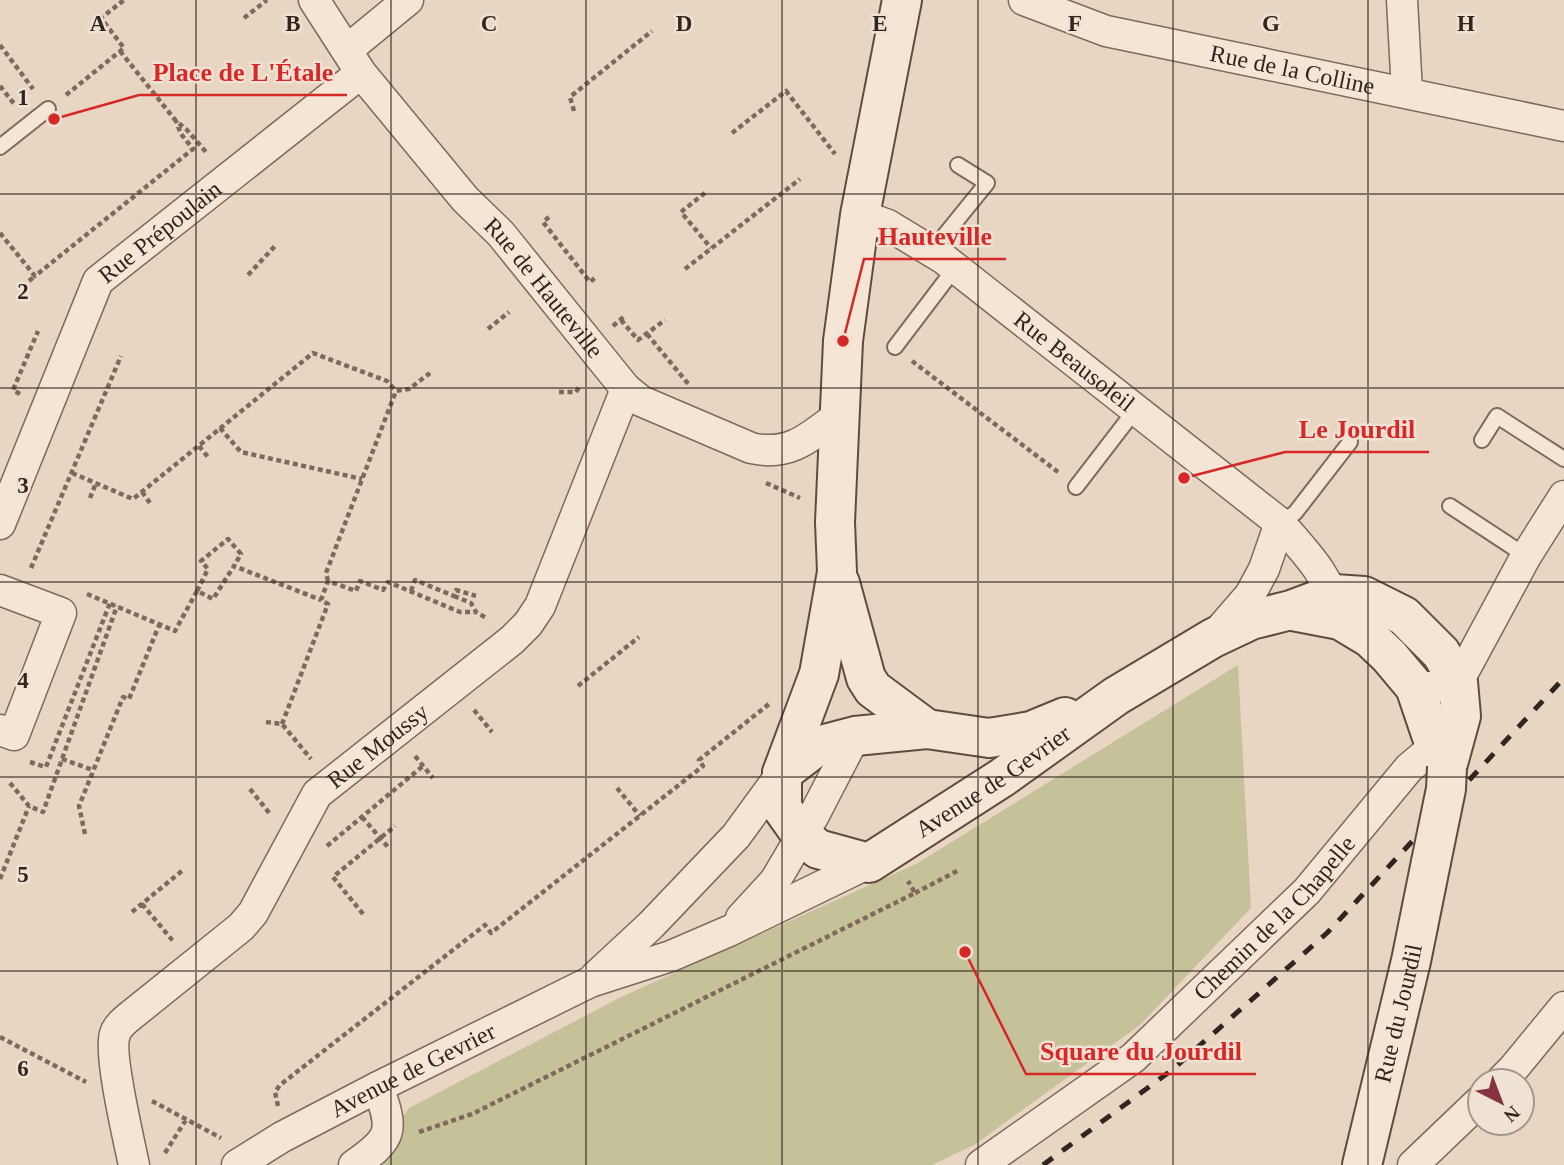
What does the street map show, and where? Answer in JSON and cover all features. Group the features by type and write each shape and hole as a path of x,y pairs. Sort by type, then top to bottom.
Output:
{"street":[{"name":"Rue de Hauteville","path":"314,0 354,61 465,199 501,234 626,389 641,401 751,448 764,451 793,446 808,439 839,415"},
{"name":"Rue Prépoulain","path":"0,524 98,281 354,61 408,0"},
{"name":"Avenue de Gevrier","path":"590,982 651,925 736,836 782,773 820,674 837,572 835,522 843,341 867,173 902,0"},
{"name":"Rue de la Colline","path":"1024,0 1106,31 1564,126"},
{"path":"1402,0 1406,92"},
{"name":"Rue Beausoleil","path":"860,215 888,225 956,268 1280,523 1317,566 1337,607"},
{"name":"Rue Moussy","path":"134,1165 118,1083 113,1043 115,1033 121,1024 241,927 253,913 317,794 330,781 512,639 533,619 626,389"},
{"path":"1446,750 1461,716 1458,682 1525,556 1564,496"},
{"path":"1213,638 1250,595 1264,569 1280,523"},
{"name":"Avenue de Gevrier","path":"837,572 866,677 873,689 927,729"},
{"path":"0,590 61,613 13,735 0,730"},
{"name":"Avenue de Gevrier","path":"237,1165 292,1132 378,1087 590,982 671,956 729,931 879,857 1003,777 1116,696 1213,638 1251,620 1291,610 1337,607 1364,596 1404,616 1441,653 1458,682"},
{"name":"Avenue de Gevrier","path":"1337,607 1389,656 1415,687"},
{"path":"1446,750 1415,687 1436,687 1458,682"},
{"name":"Avenue de Gevrier","path":"729,931 775,881 802,836 855,736 873,689"},
{"name":"Avenue de Gevrier","path":"782,773 817,747 855,736 927,729 989,738 1000,737 1031,731 1116,696"},
{"name":"Rue du Jourdil","path":"1362,1165 1432,862 1446,789 1446,750"},
{"name":"Chemin de la Chapelle","path":"981,1165 1133,1058 1307,891 1409,768 1446,750"},
{"name":"Avenue de Gevrier","path":"782,773 782,808 802,836 818,849 879,857"},
{"path":"1516,1067 1564,1007"},
{"path":"354,1165 379,1146 388,1127 388,1116 378,1087"},
{"path":"1413,1165 1466,1114"}],"lane":[{"path":"0,147 48,109"},
{"path":"931,252 987,183 958,165"},
{"path":"895,348 956,268"},
{"path":"1076,487 1136,410"},
{"path":"1482,440 1497,416 1564,459"},
{"path":"1280,523 1295,513 1350,442"},
{"path":"1450,506 1525,556"}],"path":[{"path":"0,45 48,109 124,48 101,18 124,0"},
{"path":"244,18 265,1"},
{"path":"574,111 570,97 652,31"},
{"path":"120,51 176,121 206,152 198,158"},
{"path":"732,133 786,91 845,167 867,173"},
{"path":"29,281 193,149 181,134 176,121"},
{"path":"685,269 800,179"},
{"path":"705,193 681,212 711,248"},
{"path":"549,217 543,222 590,282"},
{"path":"0,233 35,276"},
{"path":"248,275 275,246"},
{"path":"589,290 590,282 596,277"},
{"path":"488,329 509,312"},
{"path":"616,324 626,315"},
{"path":"621,320 638,340 665,320"},
{"path":"17,392 13,390 38,331"},
{"path":"647,334 681,376"},
{"path":"895,348 1076,487"},
{"path":"72,473 133,499 313,353 387,381 396,391"},
{"path":"30,571 121,356"},
{"path":"396,391 409,389 430,373"},
{"path":"559,392 576,392 581,388 579,385"},
{"path":"321,600 328,580 326,573 396,391"},
{"path":"220,428 241,452 362,479"},
{"path":"199,446 208,457"},
{"path":"90,498 96,483"},
{"path":"142,492 150,503"},
{"path":"76,589 175,631 208,569 201,561 229,539 242,554 213,599 197,591"},
{"path":"234,566 328,604 282,724"},
{"path":"328,580 356,591 360,581 383,590 388,582 460,612 476,612"},
{"path":"411,591 415,580 471,603"},
{"path":"454,596 456,590 476,596"},
{"path":"24,759 46,767 110,603"},
{"path":"10,783 29,806 43,812 117,606"},
{"path":"85,834 79,806 123,697 129,699 160,623"},
{"path":"578,686 639,637"},
{"path":"292,1132 275,1100 275,1092 280,1086 485,925 491,933 703,766 699,761 778,697 791,691 811,692"},
{"path":"266,722 282,724 330,781"},
{"path":"62,759 93,770"},
{"path":"295,835 322,849 423,766"},
{"path":"617,788 640,816"},
{"path":"250,789 270,814"},
{"path":"0,879 29,806"},
{"path":"362,817 388,847"},
{"path":"363,914 333,877 396,826"},
{"path":"879,857 915,893"},
{"path":"132,912 183,870"},
{"path":"379,1146 472,1114 959,870"},
{"path":"142,904 171,939"},
{"path":"0,1037 94,1086 118,1083"},
{"path":"158,1165 187,1118 220,1135"}],"shaded area":[{"path":"1238,665 1251,908 1140,1025 974,1145 932,1165 368,1165 409,1108 621,997 916,864"}],"railway":[{"path":"1043,1165 1172,1070 1327,933 1564,678"}],"place":[{"name":"Place de L'Étale","path":"54,119"},
{"name":"Hauteville","path":"843,341"},
{"name":"Le Jourdil","path":"1184,478"},
{"name":"Square du Jourdil","path":"965,952"}]}
